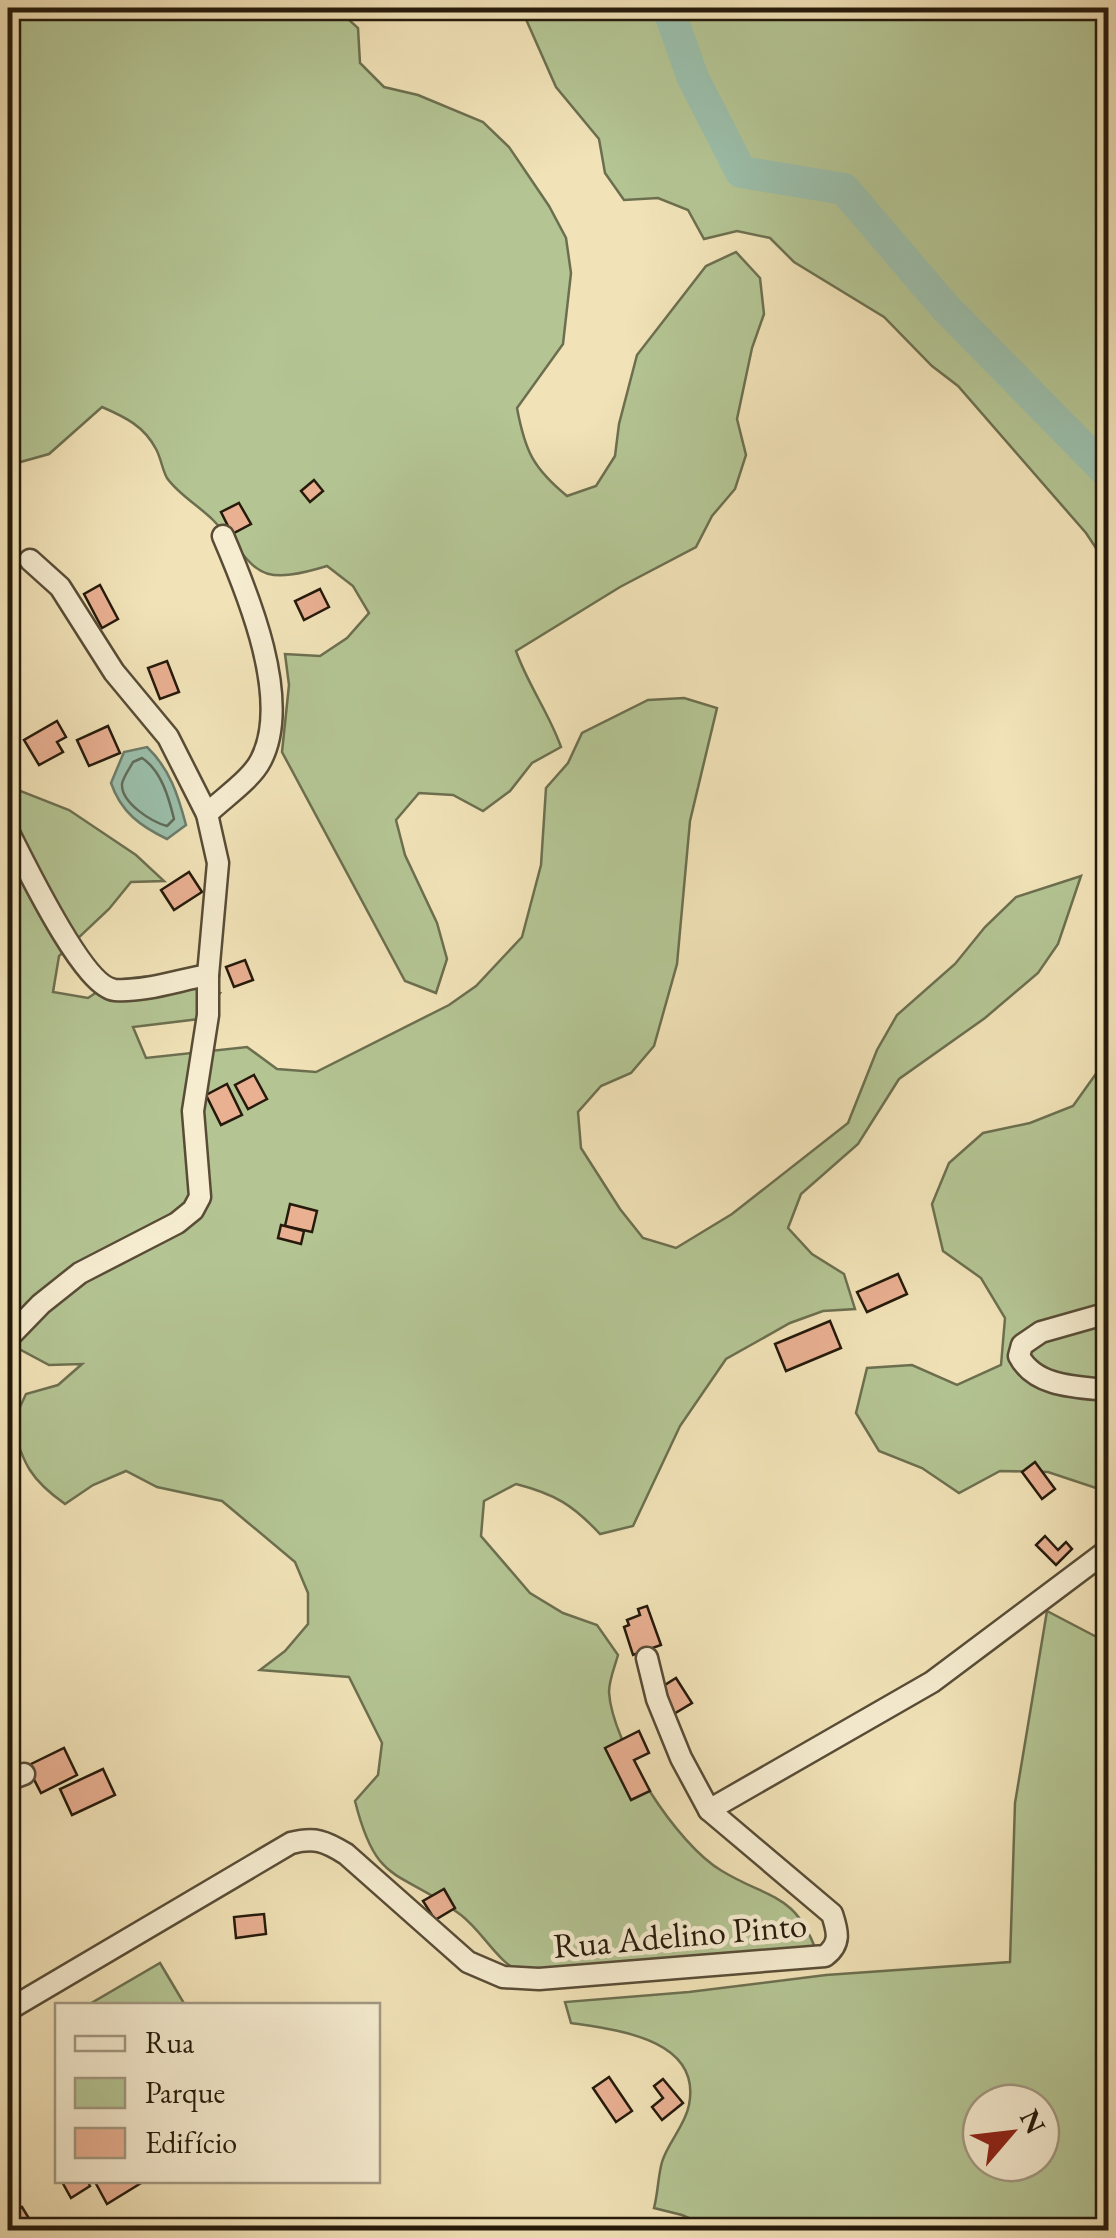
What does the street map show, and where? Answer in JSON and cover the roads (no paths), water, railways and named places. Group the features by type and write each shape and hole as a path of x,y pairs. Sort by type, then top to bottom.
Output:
{"street":[{"path":"207,814 260,763 273,730 272,698 250,600 223,536"},
{"path":"8,1338 41,1304 80,1273 177,1223 194,1210 200,1196 193,1111 208,1014 218,863 207,814 168,737 114,672 66,595 30,560"},
{"path":"8,832 52,916 96,983 112,990 208,976"},
{"path":"1108,1313 1041,1332 1022,1345 1019,1356 1024,1367 1036,1377 1074,1387 1108,1390"},
{"path":"646,1658 656,1699 709,1810 932,1682 1108,1550"},
{"name":"Rua Adelino Pinto","path":"8,2010 291,1842 310,1838 324,1840 346,1854 468,1962 503,1977 540,1979 806,1958 825,1956 834,1949 838,1934 832,1914 709,1810"}],"water":[{"path":"147,747 172,783 186,825 167,839 133,817 111,783 124,752"}],"waterway":[{"path":"668,8 693,78 741,172 844,189 945,307 1108,473"}]}
